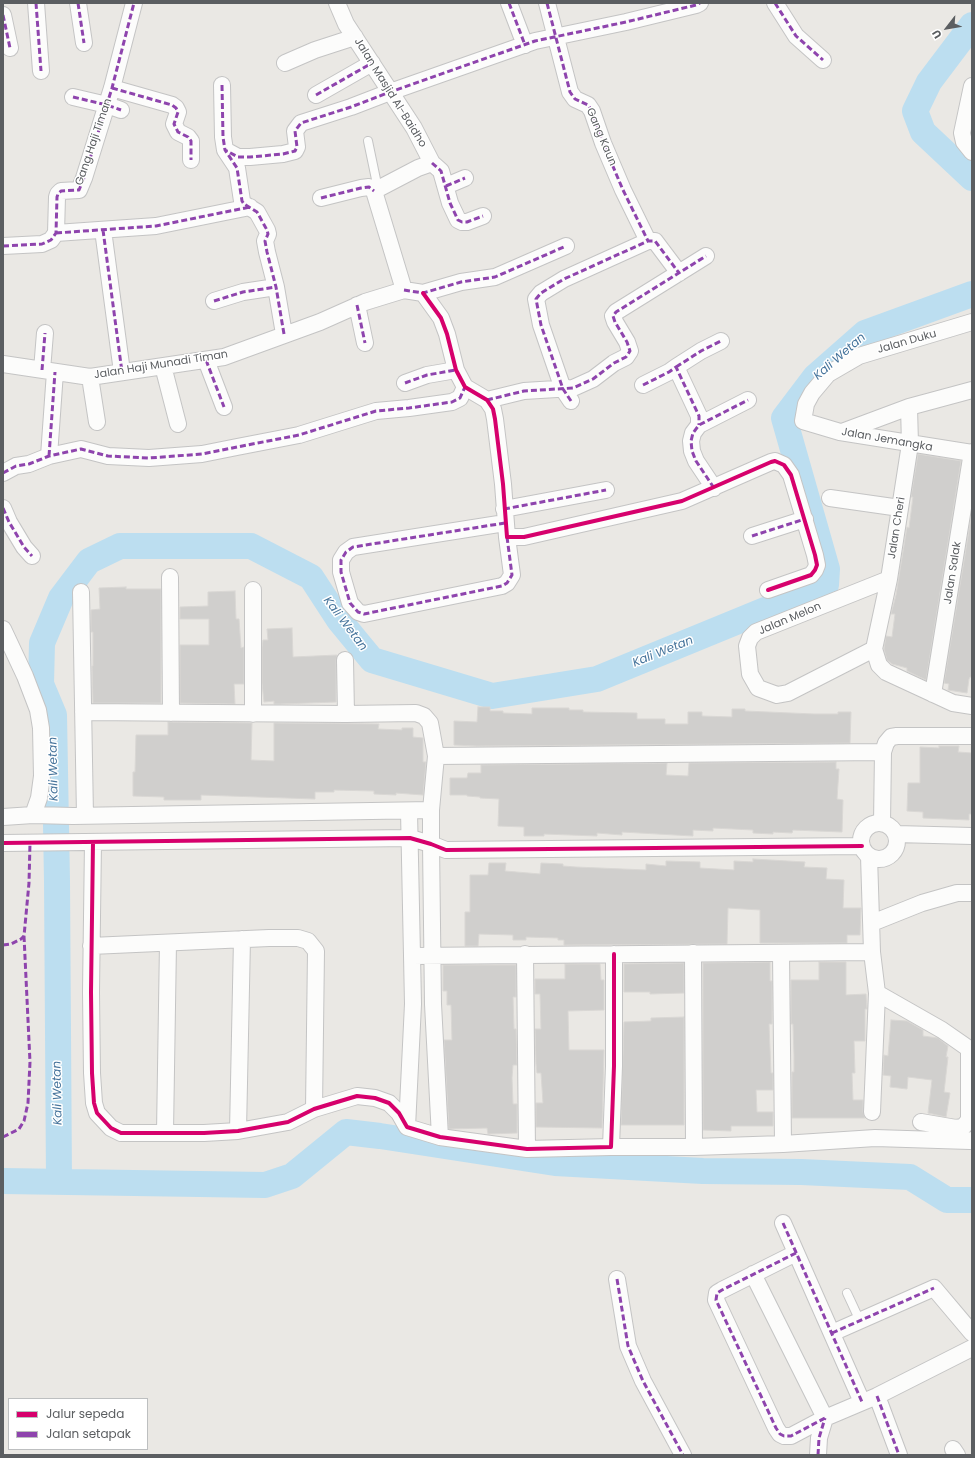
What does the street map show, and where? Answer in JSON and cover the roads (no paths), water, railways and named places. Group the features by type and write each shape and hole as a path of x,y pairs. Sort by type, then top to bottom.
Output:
{"street":[{"path":"36,3 41,71"},
{"path":"78,3 84,43"},
{"name":"Gang Haji Timan","path":"56,233 58,194 61,192 79,190 114,107 112,88 134,3"},
{"name":"Jalan Masjid Al-Baidho","path":"336,3 346,24 414,128 432,163 441,171 450,203 458,220 467,222 483,216"},
{"path":"509,3 525,45"},
{"name":"Gang Kaun","path":"547,3 570,92 575,99 588,105 592,111 603,143 623,190 648,241"},
{"path":"229,156 250,157 283,154 295,151 297,147 295,131 300,123 351,107 525,45 626,22 700,3"},
{"path":"775,3 796,36 823,60"},
{"path":"3,15 10,48"},
{"path":"285,63 315,50 355,37"},
{"path":"316,95 372,63"},
{"path":"222,85 223,137 229,156 239,173 240,197 244,204 257,212 267,230 268,234 265,241 276,287 284,334"},
{"path":"972,86 962,133 964,142 972,152"},
{"path":"112,88 172,105 176,108 178,112 174,124 178,132 188,137 191,141 191,160"},
{"path":"73,97 114,107"},
{"path":"321,198 361,188 376,190 418,168 432,163"},
{"path":"446,186 465,178"},
{"path":"376,190 404,290 423,293 461,282 495,277 566,246"},
{"path":"3,246 42,244 52,240 56,233 156,226 250,207"},
{"path":"103,230 122,372"},
{"path":"567,395 541,325 536,307 536,299 541,293 564,279 648,241 655,241 679,274"},
{"path":"567,395 573,388 593,379 614,363 626,357 630,351 627,342 613,316 620,309 706,256"},
{"path":"214,301 243,292 276,287"},
{"name":"Jalan Haji Munadi Timan","path":"3,364 90,377 224,357 320,322 357,305 404,290"},
{"path":"423,293 441,318 456,370 465,387 487,400 493,409 503,484 505,523 512,575 508,583 502,586 364,614 358,612 350,603 340,572 341,560 346,552 353,547 505,523 606,490"},
{"path":"357,305 365,343"},
{"name":"Jalan Duku","path":"803,420 806,404 812,393 828,374 859,356 972,322"},
{"path":"45,333 49,371 49,456"},
{"path":"643,385 669,372 700,352 721,341"},
{"path":"206,360 224,407"},
{"path":"163,366 178,424"},
{"path":"676,367 699,416 699,424"},
{"path":"405,383 427,376 456,370"},
{"path":"90,377 96,422"},
{"path":"3,473 16,466 28,464 49,456 81,448 108,456 149,458 202,454 299,435 376,411 452,402 460,398 465,387"},
{"path":"840,432 909,407 972,390"},
{"path":"487,400 524,391 567,395"},
{"path":"714,488 696,461 692,451 690,441 693,433 699,424 748,400"},
{"name":"Jalan Cheri","path":"874,648 888,579 910,444 909,407"},
{"name":"Jalan Jemangka","path":"803,420 840,432 972,453"},
{"name":"Jalan Salak","path":"933,694 972,453"},
{"path":"505,523 524,537 682,501 771,462 780,462 788,469 791,475 815,555 816,565 815,570 811,575 768,590"},
{"path":"830,498 900,508"},
{"path":"3,508 9,522 24,547 32,556"},
{"path":"752,536 804,519"},
{"path":"170,577 171,713"},
{"name":"Jalan Melon","path":"874,648 788,693 777,695 758,688 750,674 747,646 750,638 756,632 888,579"},
{"path":"253,714 254,590"},
{"path":"79,816 83,712 81,592"},
{"path":"3,629 25,676 38,710 42,735 42,776 38,816"},
{"path":"874,648 879,665 886,672 953,702 972,706"},
{"path":"345,660 346,714"},
{"path":"83,712 253,714 416,713 424,716 430,723 436,756 431,810 432,956 440,1137"},
{"path":"882,823 884,752 886,743 891,737 972,736"},
{"path":"436,756 884,752"},
{"path":"3,817 431,810"},
{"path":"407,1127 413,1004 409,811"},
{"path":"114,815 115,842"},
{"path":"3,843 410,838 446,850 866,851 880,859 891,855 897,845 896,834 893,829 882,823 875,823 868,826 862,838 866,851 872,923 872,952 877,993 872,1112"},
{"path":"896,834 972,836"},
{"path":"87,842 91,946 92,1072 94,1103 97,1113 111,1128 121,1133 204,1133 238,1131 288,1122 314,1109 357,1096 390,1102 399,1113 407,1127 440,1137 527,1149 694,1147 784,1144 875,1138 972,1140"},
{"path":"872,923 922,903 958,893 972,893"},
{"path":"91,946 242,939 298,938 308,941 316,951 314,1109"},
{"path":"238,1131 242,939"},
{"path":"166,1132 168,943"},
{"path":"412,956 872,952"},
{"path":"693,953 694,1147"},
{"path":"781,953 784,1144"},
{"path":"525,954 527,1149"},
{"path":"611,1147 614,1066 614,954"},
{"path":"877,993 942,1030 970,1050 968,1120 963,1126 956,1128 921,1122"},
{"path":"783,1223 862,1402"},
{"path":"796,1253 722,1290 717,1293 716,1300 780,1434 784,1436 791,1436 825,1418 877,1396 972,1348"},
{"path":"753,1274 825,1418 819,1438 818,1455"},
{"path":"617,1279 628,1346 644,1381 683,1455"},
{"path":"832,1333 934,1288 972,1333"},
{"path":"877,1396 899,1455"}],"lane":[{"path":"368,141 376,190"},
{"path":"847,1293 860,1321"}],"waterway":[{"name":"Kali Wetan","path":"972,25 929,82 915,111 923,132 972,178"},
{"name":"Kali Wetan","path":"59,1182 57,881 54,715 41,684 42,643 61,598 89,561 120,546 251,546 311,577 339,620 372,660 492,696 597,679 826,585 827,569 784,418 815,377 865,333 972,294"},
{"path":"3,1181 265,1185 292,1176 346,1132 555,1163 703,1171 801,1172 910,1177 947,1200 972,1200"}]}
